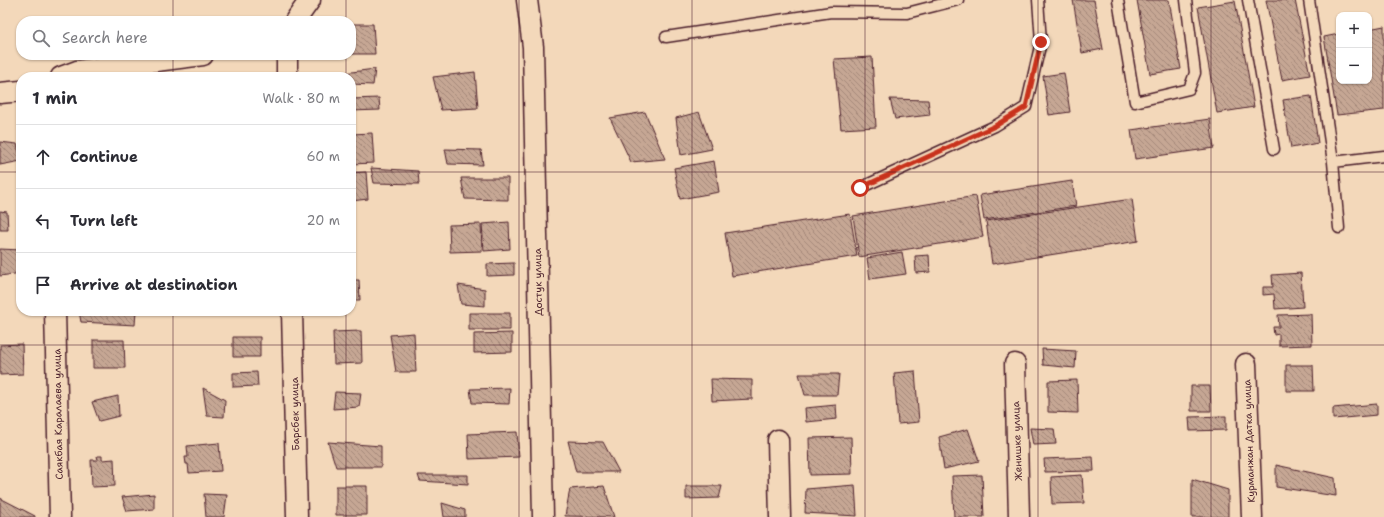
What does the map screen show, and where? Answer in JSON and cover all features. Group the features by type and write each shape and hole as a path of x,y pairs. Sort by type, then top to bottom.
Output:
{"street":[{"path":"299,16 310,0"},
{"name":"Достук улица","path":"527,0 533,47 543,517"},
{"path":"74,72 164,60"},
{"path":"287,60 287,72"},
{"path":"0,93 16,91"},
{"name":"Саякбая Каралаева улица","path":"55,316 60,517"},
{"name":"Барсбек улица","path":"292,316 297,517"},
{"name":"Женишке улица","path":"1015,364 1019,517"},
{"name":"Курманжан Датка улица","path":"1246,364 1252,517"},
{"path":"778,440 780,517"}],"lane":[{"path":"666,37 831,12 907,13 958,0"},
{"path":"860,188 995,126 1026,107 1041,42 1038,0"},
{"path":"1118,0 1136,102 1189,89 1195,73 1186,0"},
{"path":"1248,0 1274,149"},
{"path":"1309,0 1333,162 1339,228"},
{"path":"1333,162 1384,156"}],"building":[{"path":"1073,0 1094,0 1103,49 1082,53"},
{"path":"1137,0 1169,0 1181,69 1150,74"},
{"path":"1266,0 1295,0 1310,75 1282,80"},
{"path":"1235,1 1254,107 1217,113 1198,7"},
{"path":"356,24 373,24 375,54 356,54"},
{"path":"1384,26 1384,110 1337,115 1324,37 1336,35 1336,84 1372,84 1372,28"},
{"path":"872,57 876,127 841,129 834,59"},
{"path":"375,69 373,85 356,84 356,72 352,72"},
{"path":"475,72 478,108 441,110 433,77"},
{"path":"1064,73 1070,112 1049,115 1043,76"},
{"path":"1311,96 1318,143 1291,148 1283,100"},
{"path":"379,98 380,110 356,111 356,99"},
{"path":"890,99 928,100 930,115 895,119"},
{"path":"645,112 665,159 631,162 610,118"},
{"path":"699,112 712,149 681,155 676,118"},
{"path":"1210,119 1214,148 1135,159 1131,130"},
{"path":"372,133 374,163 356,164 356,134"},
{"path":"0,142 16,144 16,162 0,165"},
{"path":"445,149 481,150 483,165 448,164"},
{"path":"714,161 719,192 680,199 674,168"},
{"path":"371,168 418,171 419,184 374,183"},
{"path":"366,172 368,199 356,200 356,173"},
{"path":"461,178 508,178 508,200 465,199"},
{"path":"1072,181 1076,206 984,220 980,195"},
{"path":"976,196 983,237 859,257 853,216"},
{"path":"1132,199 1138,241 992,264 986,221"},
{"path":"0,211 7,212 8,230 0,230"},
{"path":"850,214 857,256 732,276 725,233"},
{"path":"509,222 510,249 484,251 482,224"},
{"path":"481,224 482,251 450,252 449,225"},
{"path":"0,249 16,250 16,274 0,276"},
{"path":"902,252 906,274 870,279 867,258"},
{"path":"929,255 930,272 916,273 915,256"},
{"path":"514,263 514,275 487,276 487,264"},
{"path":"1301,273 1303,307 1275,309 1274,294 1263,295 1263,287 1273,287 1272,275"},
{"path":"356,280 359,280 360,300 356,300"},
{"path":"458,285 485,289 485,306 461,304"},
{"path":"469,313 510,313 510,330 469,330"},
{"path":"1311,314 1312,345 1279,346 1279,334 1274,335 1273,327 1279,327 1278,315"},
{"path":"80,316 136,316 135,325 81,322"},
{"path":"361,331 362,363 334,364 333,332"},
{"path":"414,333 416,372 396,372 390,335"},
{"path":"512,333 512,352 474,353 474,334"},
{"path":"233,337 260,337 260,357 233,357"},
{"path":"93,340 124,340 125,368 93,368"},
{"path":"22,344 23,374 0,375 0,345"},
{"path":"1042,349 1076,351 1075,368 1043,365"},
{"path":"1286,365 1313,365 1314,391 1286,391"},
{"path":"915,371 919,422 898,424 894,373"},
{"path":"257,372 258,386 233,387 233,373"},
{"path":"799,374 839,374 837,395 805,395"},
{"path":"711,379 752,380 752,399 712,401"},
{"path":"1077,380 1078,413 1048,412 1048,381"},
{"path":"1191,386 1210,386 1211,411 1191,411"},
{"path":"203,388 225,400 224,417 207,416"},
{"path":"510,388 509,404 472,403 470,389"},
{"path":"335,392 361,393 359,407 333,409"},
{"path":"118,396 119,416 99,421 92,402"},
{"path":"1377,404 1377,415 1333,419 1333,408"},
{"path":"836,405 837,419 806,422 805,408"},
{"path":"1226,416 1226,430 1190,431 1189,417"},
{"path":"1030,428 1054,429 1056,444 1033,445"},
{"path":"968,429 979,461 944,469 939,437"},
{"path":"517,432 519,457 469,459 468,434"},
{"path":"851,437 852,474 810,475 809,438"},
{"path":"568,441 603,442 619,472 576,472"},
{"path":"328,442 381,446 381,467 336,467"},
{"path":"219,443 221,471 189,473 188,464 186,464 185,457 188,457 187,446"},
{"path":"97,456 102,456 102,460 114,459 115,486 92,487 91,460 98,460"},
{"path":"1093,457 1094,471 1045,472 1044,459"},
{"path":"1276,465 1335,478 1336,496 1276,487"},
{"path":"418,475 468,475 468,484 420,481"},
{"path":"982,475 984,517 954,517 952,476"},
{"path":"1082,475 1084,503 1052,504 1051,477"},
{"path":"1192,479 1228,490 1228,517 1192,517"},
{"path":"855,485 857,516 805,513 806,489"},
{"path":"336,486 367,486 367,515 336,515"},
{"path":"604,486 614,517 565,516 570,489"},
{"path":"686,486 722,486 719,498 686,499"},
{"path":"154,494 154,509 127,511 122,497"},
{"path":"204,494 227,495 224,517 206,517"},
{"path":"0,498 35,516 35,517 0,517"},
{"path":"442,503 465,510 465,517 444,517"}],"route":[{"path":"860,188 995,126 1026,107 1041,42"}]}
